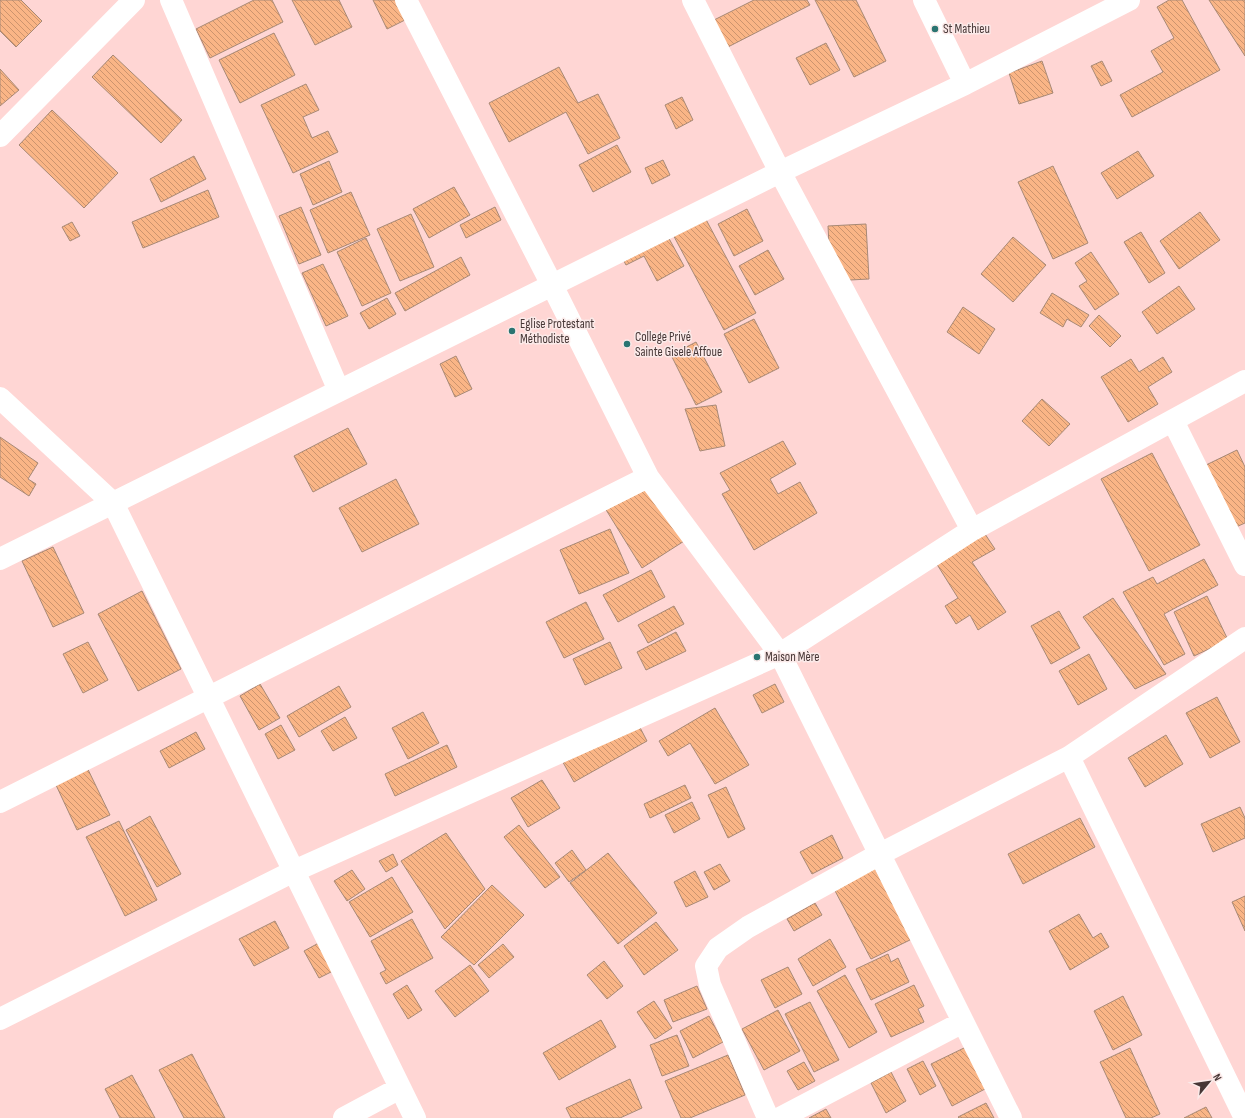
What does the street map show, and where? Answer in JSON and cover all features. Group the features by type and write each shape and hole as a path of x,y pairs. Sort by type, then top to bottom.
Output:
{"street":[{"path":"0,136 134,0"},
{"path":"171,0 339,391"},
{"path":"406,0 648,476 780,654 1011,1118"},
{"path":"693,0 780,172 972,530"},
{"path":"924,0 965,84"},
{"path":"0,559 780,172 965,84 1129,0"},
{"path":"0,1019 294,871 780,654 972,530 1173,421 1245,380"},
{"path":"0,398 113,503 415,1118"},
{"path":"1173,421 1245,565"},
{"path":"0,802 648,476"},
{"path":"768,1118 710,985 706,966 718,948 748,927 880,854 1069,757 1245,638"},
{"path":"1069,757 1245,1118"},
{"path":"780,1118 963,1022"},
{"path":"344,1118 400,1088"}],"building":[{"path":"0,0 21,0 42,21 16,47 0,31"},
{"path":"254,0 272,0 283,22 210,58 196,29"},
{"path":"292,0 339,0 352,27 315,45"},
{"path":"373,0 396,0 405,20 387,29"},
{"path":"754,0 807,0 810,5 724,49 710,22"},
{"path":"815,0 856,0 886,61 854,77"},
{"path":"1169,0 1182,0 1220,70 1132,117 1120,95 1163,72 1151,51 1174,38 1157,7"},
{"path":"1209,0 1245,0 1245,56"},
{"path":"274,33 295,75 240,103 219,60"},
{"path":"826,43 840,70 810,85 796,58"},
{"path":"113,55 182,120 161,143 92,77"},
{"path":"1042,61 1053,93 1019,104 1009,73"},
{"path":"1102,61 1112,81 1101,86 1091,66"},
{"path":"559,67 578,103 598,94 620,138 588,154 566,112 509,142 489,103"},
{"path":"0,69 19,90 0,106"},
{"path":"306,84 319,110 303,117 312,138 328,131 338,152 293,173 261,105"},
{"path":"682,97 693,120 676,129 665,105"},
{"path":"52,110 118,173 84,208 19,145"},
{"path":"617,145 631,172 593,192 579,165"},
{"path":"1138,151 1154,176 1117,199 1101,173"},
{"path":"194,156 206,179 161,202 150,179"},
{"path":"663,160 670,175 652,184 645,168"},
{"path":"329,161 342,192 313,205 300,174"},
{"path":"1053,166 1088,243 1053,259 1018,182"},
{"path":"454,187 470,215 429,238 413,209"},
{"path":"208,190 219,217 143,248 132,222"},
{"path":"351,192 370,235 328,253 310,210"},
{"path":"301,207 321,255 299,264 279,216"},
{"path":"495,207 501,220 466,238 460,225"},
{"path":"747,209 763,241 734,256 718,224"},
{"path":"702,212 756,313 724,330 670,229"},
{"path":"1200,212 1220,240 1179,269 1160,241"},
{"path":"411,214 434,267 400,281 377,229"},
{"path":"72,222 80,236 70,241 62,227"},
{"path":"660,222 684,266 657,281 644,256 626,265 616,246"},
{"path":"866,224 869,279 831,281 828,226"},
{"path":"1141,232 1165,273 1149,283 1124,242"},
{"path":"1013,237 1046,265 1013,302 981,274"},
{"path":"366,238 391,293 362,306 337,252"},
{"path":"768,250 784,279 755,295 739,266"},
{"path":"1091,252 1119,294 1095,310 1079,286 1087,281 1075,263"},
{"path":"461,257 470,275 405,311 395,293"},
{"path":"323,264 348,316 326,326 302,273"},
{"path":"1179,286 1195,309 1157,334 1142,312"},
{"path":"1052,293 1089,315 1081,327 1067,319 1063,327 1040,313"},
{"path":"387,298 396,314 369,329 360,313"},
{"path":"963,307 995,329 979,354 947,332"},
{"path":"1099,315 1121,336 1110,347 1089,326"},
{"path":"754,319 779,368 749,383 724,334"},
{"path":"696,342 722,392 696,405 671,355"},
{"path":"456,356 472,389 455,397 440,364"},
{"path":"1163,357 1172,372 1148,387 1158,404 1128,422 1101,377 1131,359 1139,372"},
{"path":"1042,399 1070,424 1049,446 1022,421"},
{"path":"716,405 725,446 700,451 685,409"},
{"path":"348,428 367,464 313,492 294,456"},
{"path":"0,437 38,463 28,479 36,484 29,496 0,477"},
{"path":"783,441 796,464 770,479 778,494 800,482 817,513 754,550 722,494 730,490 720,473"},
{"path":"1237,450 1245,467 1245,523 1236,527 1206,465"},
{"path":"1152,453 1200,545 1149,571 1101,479"},
{"path":"396,479 419,524 362,552 339,508"},
{"path":"657,482 692,536 642,568 600,500"},
{"path":"610,529 629,573 579,594 560,550"},
{"path":"983,531 995,549 972,562 1006,612 978,630 970,615 956,624 945,606 958,598 933,558"},
{"path":"53,547 84,613 53,627 22,561"},
{"path":"1204,559 1218,585 1164,614 1185,654 1164,665 1123,592 1153,577 1157,584"},
{"path":"651,570 665,597 618,622 603,595"},
{"path":"142,591 181,669 138,691 98,614"},
{"path":"1207,596 1228,640 1194,656 1174,612"},
{"path":"1113,598 1166,674 1135,689 1083,617"},
{"path":"586,602 604,639 564,658 546,622"},
{"path":"674,606 684,624 648,643 638,625"},
{"path":"1059,611 1080,648 1051,664 1031,626"},
{"path":"676,632 686,651 646,670 637,652"},
{"path":"88,642 108,680 83,693 63,654"},
{"path":"610,642 622,668 585,685 573,659"},
{"path":"1089,654 1107,689 1078,705 1059,671"},
{"path":"260,684 280,718 259,730 240,696"},
{"path":"775,684 784,702 762,713 753,695"},
{"path":"339,686 351,707 299,737 287,716"},
{"path":"1217,697 1240,742 1210,758 1186,713"},
{"path":"715,708 749,765 715,784 690,743 668,756 659,741"},
{"path":"423,712 439,743 408,759 392,728"},
{"path":"634,716 647,741 574,782 560,757"},
{"path":"345,717 357,738 333,751 321,731"},
{"path":"281,725 295,750 278,759 265,734"},
{"path":"196,732 205,749 169,768 160,751"},
{"path":"1166,735 1183,764 1145,787 1128,758"},
{"path":"447,745 457,767 395,796 385,774"},
{"path":"81,755 110,815 77,830 49,770"},
{"path":"542,780 560,808 528,827 511,798"},
{"path":"685,785 691,798 650,818 644,804"},
{"path":"726,787 745,829 728,838 708,795"},
{"path":"692,802 700,819 674,833 665,815"},
{"path":"1240,807 1245,818 1245,838 1213,852 1201,824"},
{"path":"150,816 181,874 157,887 126,830"},
{"path":"1080,818 1095,847 1023,884 1008,854"},
{"path":"119,821 157,900 125,916 86,837"},
{"path":"519,825 560,877 545,888 504,837"},
{"path":"446,833 485,889 445,929 401,861"},
{"path":"832,835 843,858 812,874 800,852"},
{"path":"572,850 586,870 569,882 555,863"},
{"path":"608,853 657,913 618,944 570,883"},
{"path":"393,854 398,865 386,872 379,861"},
{"path":"720,864 730,881 714,890 704,872"},
{"path":"873,865 914,938 871,959 833,887"},
{"path":"352,870 365,889 347,901 334,881"},
{"path":"695,871 708,897 686,907 674,882"},
{"path":"392,877 413,912 370,937 349,902"},
{"path":"492,885 524,915 474,965 441,937"},
{"path":"1245,896 1245,931 1232,902"},
{"path":"815,903 822,915 794,931 787,919"},
{"path":"1079,914 1093,938 1101,933 1109,947 1070,970 1049,931"},
{"path":"412,919 433,958 386,984 380,973 386,970 371,941"},
{"path":"275,921 289,948 254,966 239,939"},
{"path":"656,922 678,950 644,975 624,946"},
{"path":"326,939 341,967 319,978 304,951"},
{"path":"830,939 846,967 813,986 798,959"},
{"path":"503,944 514,957 489,978 478,965"},
{"path":"888,954 891,962 898,958 909,982 871,1000 856,969"},
{"path":"604,961 623,986 607,999 587,975"},
{"path":"470,965 489,991 455,1017 435,991"},
{"path":"788,967 802,994 775,1008 761,980"},
{"path":"845,975 877,1032 849,1048 817,991"},
{"path":"407,985 422,1010 408,1019 393,994"},
{"path":"914,985 924,1006 918,1009 924,1022 891,1037 875,1004"},
{"path":"697,986 707,1009 673,1022 664,1000"},
{"path":"1123,996 1142,1035 1113,1050 1094,1011"},
{"path":"654,1001 672,1028 655,1039 637,1012"},
{"path":"810,1002 839,1060 814,1072 785,1014"},
{"path":"778,1010 800,1051 764,1070 742,1029"},
{"path":"709,1016 723,1042 693,1058 680,1031"},
{"path":"601,1020 616,1047 559,1080 543,1053"},
{"path":"677,1035 689,1066 662,1076 650,1045"},
{"path":"966,1047 987,1088 952,1106 931,1064"},
{"path":"1130,1048 1160,1114 1151,1118 1126,1118 1100,1062"},
{"path":"192,1054 225,1118 184,1118 159,1070"},
{"path":"728,1055 745,1095 690,1118 681,1118 665,1081"},
{"path":"923,1061 936,1086 920,1095 907,1069"},
{"path":"804,1062 815,1081 798,1090 787,1071"},
{"path":"891,1072 906,1101 886,1113 871,1083"},
{"path":"132,1075 155,1118 120,1118 105,1089"},
{"path":"630,1079 642,1108 620,1118 571,1118 566,1108"},
{"path":"986,1103 994,1118 958,1117"},
{"path":"1206,1107 1212,1118 1184,1118"},
{"path":"826,1109 831,1118 809,1118"}],"place":[{"name":"St Mathieu","path":"935,29"},
{"name":"Eglise Protestant Méthodiste","path":"512,331"},
{"name":"College Privé Sainte Gisele Affoue","path":"627,344"},
{"name":"Maison Mère","path":"757,657"}]}
